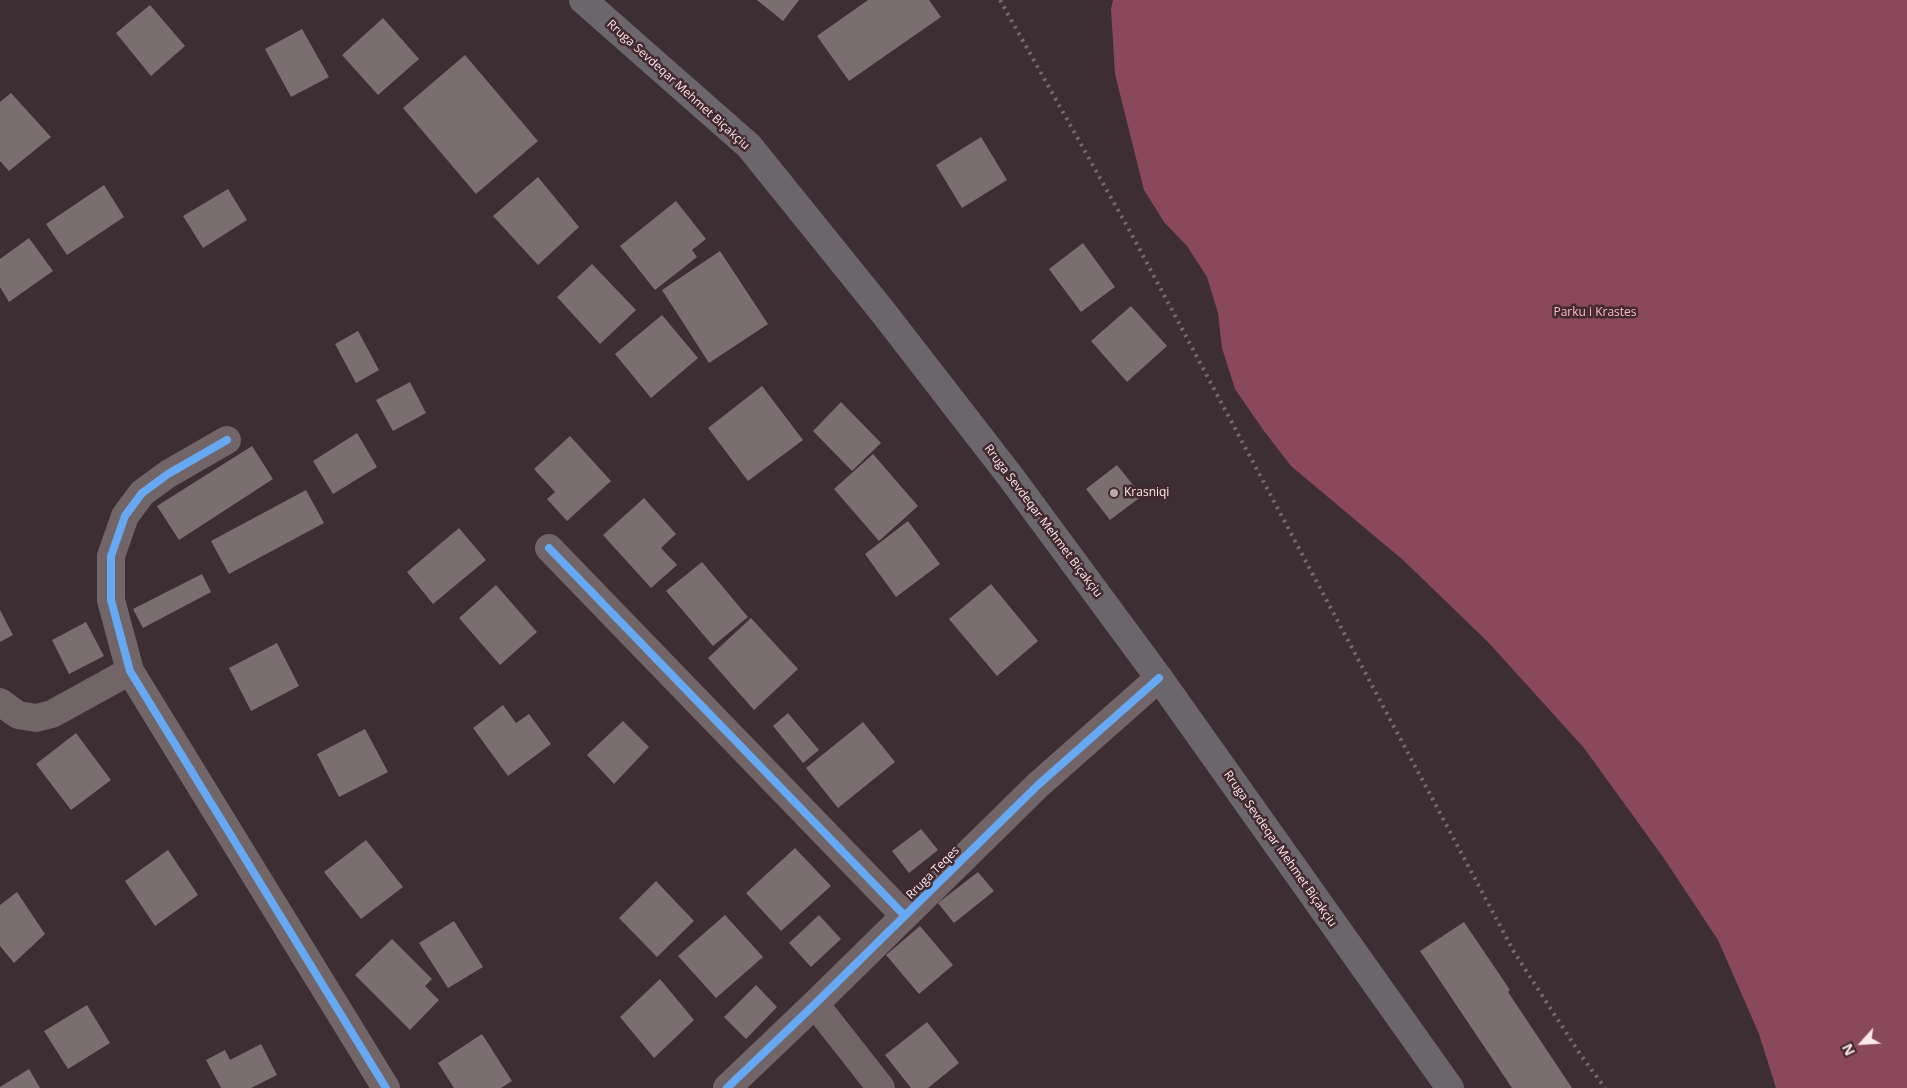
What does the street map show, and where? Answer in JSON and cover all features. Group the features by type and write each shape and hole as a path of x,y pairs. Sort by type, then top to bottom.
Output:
{"main road":[{"name":"Rruga Sevdeqar Mehmet Biçakçiu","path":"583,0 749,146 883,312 1010,476 1159,678 1450,1088"}],"street":[{"path":"227,440 168,474 142,493 126,516 111,556 111,600 130,671 386,1088"},
{"path":"549,548 906,916"},
{"path":"0,702 18,715 36,718 52,714 130,671"},
{"name":"Rruga Teqes","path":"727,1088 906,916 1038,785 1159,678"},
{"path":"815,1004 881,1088"}],"green space":[{"name":"Parku i Krastes","path":"1113,0 1907,0 1907,1088 1776,1088 1759,1034 1718,940 1663,857 1584,748 1488,642 1403,560 1291,466 1264,431 1235,389 1222,348 1218,313 1207,277 1187,246 1164,222 1144,190 1115,74 1111,9"}],"building":[{"path":"757,0 799,0 783,21"},
{"path":"868,0 929,0 941,17 849,81 817,36"},
{"path":"150,5 185,46 151,76 116,33"},
{"path":"383,18 419,59 378,95 342,55"},
{"path":"302,29 329,77 291,97 265,49"},
{"path":"465,55 538,141 476,194 403,108"},
{"path":"11,93 51,137 9,171 0,161 0,102"},
{"path":"981,137 1007,180 962,208 936,165"},
{"path":"538,177 579,227 538,265 493,216"},
{"path":"104,185 124,217 67,255 46,224"},
{"path":"228,189 247,220 203,248 183,216"},
{"path":"676,201 706,239 692,250 697,257 655,290 620,246"},
{"path":"29,238 53,271 9,302 0,287 0,259"},
{"path":"1083,243 1115,287 1081,312 1049,269"},
{"path":"720,251 768,324 709,363 662,290"},
{"path":"592,264 636,310 600,344 557,297"},
{"path":"1131,306 1167,346 1127,382 1091,341"},
{"path":"662,315 698,358 651,398 615,354"},
{"path":"358,331 379,370 356,383 335,344"},
{"path":"410,382 426,413 393,431 376,400"},
{"path":"762,386 803,440 748,481 708,428"},
{"path":"841,402 881,443 852,471 813,431"},
{"path":"357,433 377,467 333,494 313,461"},
{"path":"570,436 611,481 567,521 547,499 555,492 534,469"},
{"path":"252,446 273,479 179,540 157,506"},
{"path":"873,454 918,506 879,541 834,489"},
{"name":"Krasniqi","path":"1117,465 1142,496 1110,520 1086,489"},
{"path":"306,490 324,523 229,574 211,541"},
{"path":"644,498 676,534 661,548 677,565 651,588 603,535"},
{"path":"908,521 940,564 896,597 865,554"},
{"path":"459,528 486,560 433,604 407,572"},
{"path":"702,562 748,617 713,646 666,591"},
{"path":"202,574 211,592 143,628 133,609"},
{"path":"991,584 1038,641 997,676 949,619"},
{"path":"496,585 537,632 500,665 459,618"},
{"path":"0,610 13,635 0,642"},
{"path":"751,618 798,669 754,710 708,658"},
{"path":"86,622 104,656 69,674 52,640"},
{"path":"277,643 299,686 251,711 229,668"},
{"path":"503,705 516,723 529,714 551,744 508,776 473,728"},
{"path":"788,713 819,750 803,763 773,726"},
{"path":"623,721 649,747 614,784 587,755"},
{"path":"863,722 895,762 838,808 806,768"},
{"path":"365,729 388,772 339,797 317,754"},
{"path":"76,733 111,780 71,810 36,764"},
{"path":"921,829 938,850 909,873 892,851"},
{"path":"366,840 403,887 361,919 324,872"},
{"path":"795,848 831,886 781,931 746,893"},
{"path":"168,850 198,895 155,926 125,881"},
{"path":"978,872 994,891 954,923 938,903"},
{"path":"656,881 694,921 657,957 619,918"},
{"path":"17,892 45,934 14,963 0,946 0,905"},
{"path":"725,915 763,957 716,998 678,956"},
{"path":"819,915 841,939 811,967 789,943"},
{"path":"454,921 483,967 448,988 419,943"},
{"path":"1464,922 1572,1088 1512,1088 1420,951"},
{"path":"920,926 953,965 919,994 886,955"},
{"path":"392,939 432,979 425,986 439,1000 410,1030 355,975"},
{"path":"660,979 694,1020 654,1058 620,1017"},
{"path":"756,985 777,1007 746,1039 724,1017"},
{"path":"87,1005 110,1043 68,1069 44,1031"},
{"path":"927,1022 959,1063 928,1088 911,1088 885,1055"},
{"path":"482,1034 512,1081 501,1088 454,1088 438,1063"},
{"path":"261,1044 277,1075 251,1088 221,1088 206,1060 225,1050 230,1060"},
{"path":"29,1069 40,1088 0,1088 0,1087"}],"railway":[{"path":"1000,0 1132,235 1514,952 1580,1054 1605,1088"}],"cycle path":[{"path":"227,440 168,474 142,493 125,516 111,556 111,600 130,671 386,1088"},
{"path":"549,548 905,916"},
{"path":"727,1088 1038,785 1159,678"}],"place":[{"name":"Krasniqi","path":"1114,493"}]}
